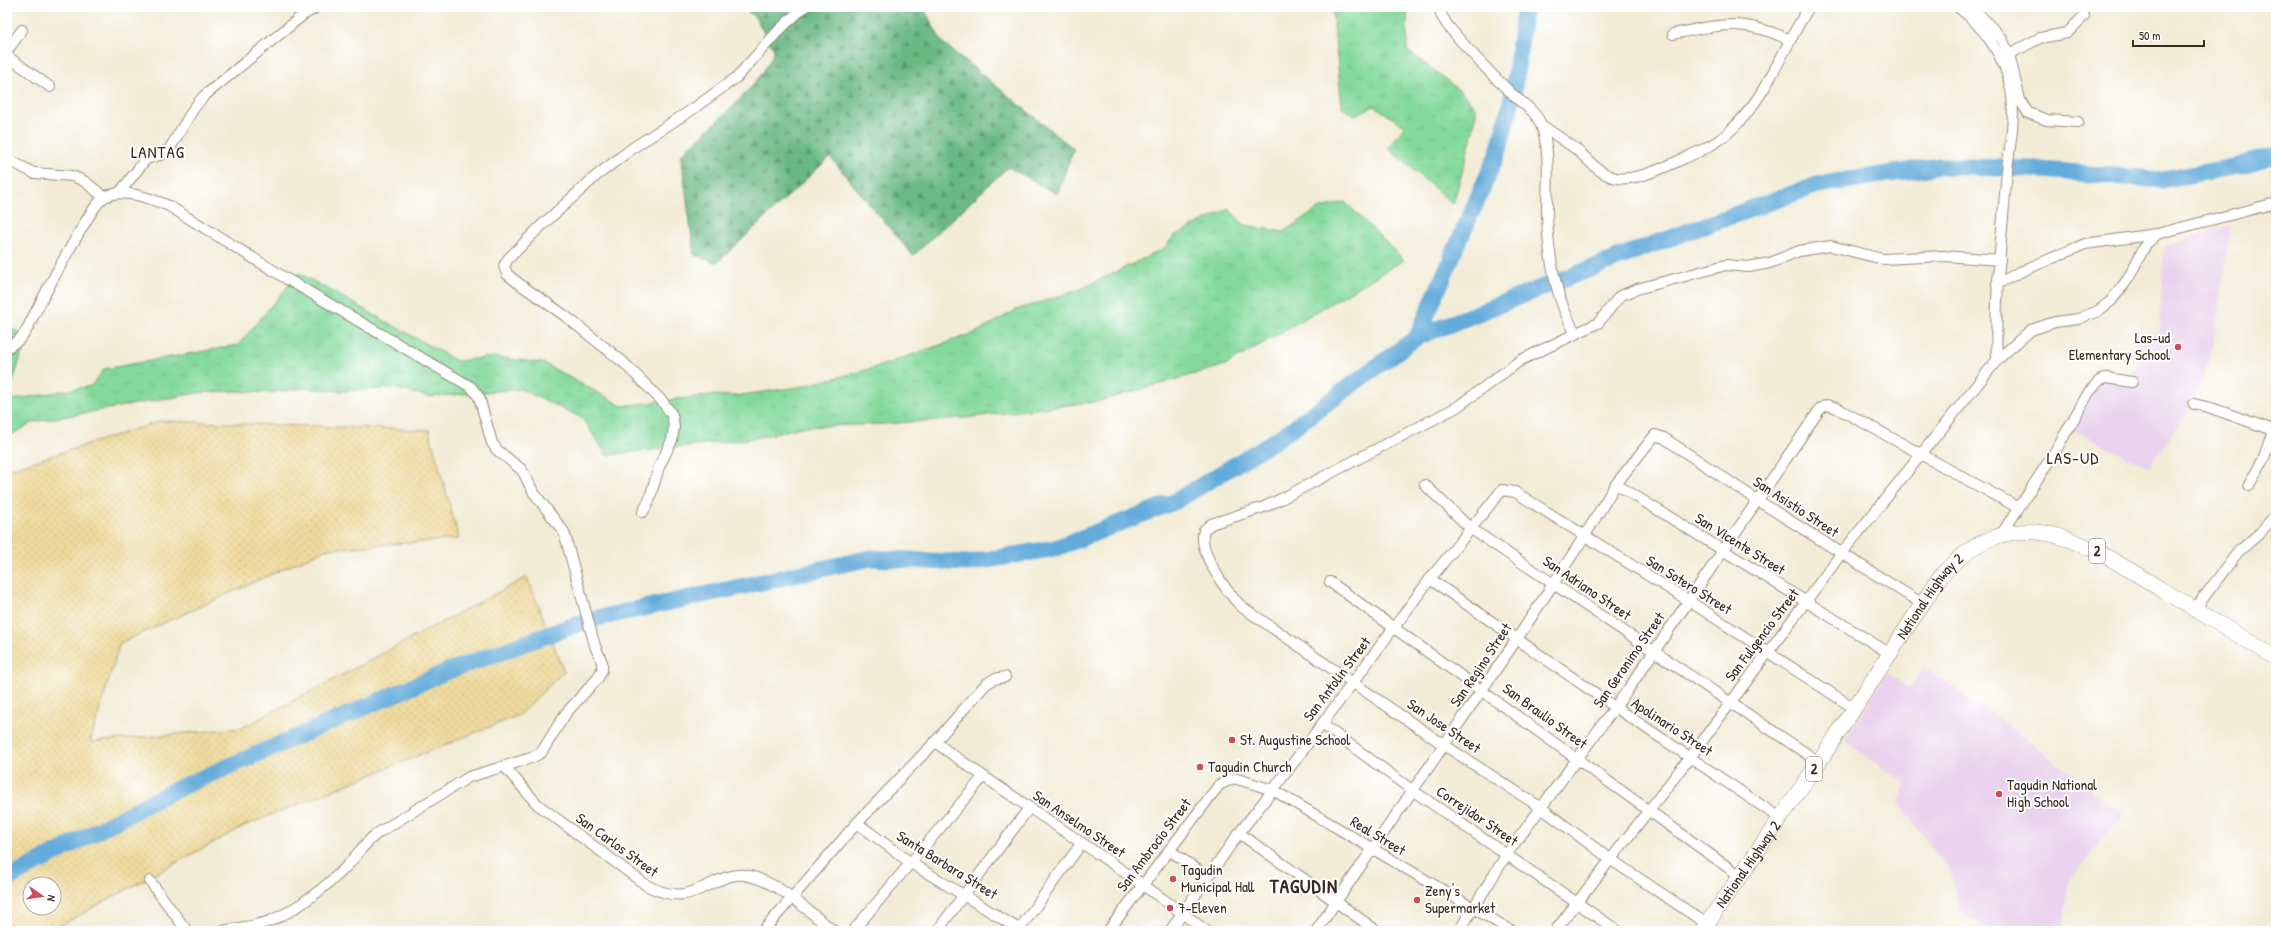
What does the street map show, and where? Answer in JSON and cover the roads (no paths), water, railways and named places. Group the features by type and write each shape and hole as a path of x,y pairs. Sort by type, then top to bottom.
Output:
{"highway":[{"name":"National Highway 2","path":"1704,927 1819,762 1921,603 1940,577 1963,553 2000,535 2024,531 2043,532 2086,545 2276,658"}],"street":[{"path":"120,192 146,159 167,153 194,108 204,96 303,15 317,7"},
{"path":"643,512 649,502 659,467 672,440 674,427 672,416 662,402 623,362 564,315 518,283 507,274 504,266 508,258 596,176 634,147 690,111 737,77 779,30 804,7"},
{"path":"1441,7 1441,15 1448,26 1513,95 1535,114 1541,125 1547,151 1547,212 1553,262 1564,312 1576,333 1598,323 1620,296 1637,289 1677,280 1726,265 1748,266 1770,263 1799,251 1831,246 1883,259 1944,256 2000,257"},
{"path":"1541,125 1578,151 1600,171 1612,177 1628,179 1654,171 1690,156 1728,134 1743,118 1760,94 1809,7"},
{"path":"1961,9 1980,15 2002,38 2009,54 2020,100 2028,113 2047,120 2078,122"},
{"path":"1961,9 1984,31 1996,50 2011,88 2012,117 1997,284 1997,360"},
{"path":"2009,54 2040,38 2067,33 2084,16"},
{"path":"1673,34 1710,26 1743,24 1768,30 1790,40"},
{"path":"7,51 22,30"},
{"path":"7,56 50,87"},
{"path":"7,158 34,173 72,176 84,181 104,197"},
{"path":"7,348 20,339 26,332 55,273 92,212 104,197 120,192 170,206 287,279 461,379 471,387 479,397 492,442 497,450 522,470 534,493 564,532 595,646 602,662 602,670 598,678 566,713 541,753 469,777 378,833 366,842 347,866 304,902 289,912 269,921 222,931"},
{"path":"1997,284 2020,272 2085,244 2157,234 2276,203"},
{"name":"San Fulgencio Street","path":"1555,931 1691,756 1841,554 1997,360 2031,330 2055,322 2078,319 2098,311 2111,301 2128,279 2146,244 2157,234"},
{"name":"San Jose Street","path":"1576,333 1549,348 1522,360 1478,393 1440,417 1281,499 1207,526 1203,534 1203,540 1216,574 1229,594 1242,607 1444,745 1540,807 1704,927"},
{"path":"2000,535 2017,507 2056,450 2094,386 2106,378 2132,382"},
{"path":"2194,404 2211,408 2274,431 2264,458 2249,485"},
{"name":"San Geronimo Street","path":"1459,931 1507,854 1540,807 1615,707 1823,406 1827,405 1837,408 1921,456"},
{"name":"San Asistio Street","path":"1655,435 1664,438 1841,554 1921,603"},
{"name":"San Regino Street","path":"1316,931 1517,639 1584,537 1616,484 1655,435"},
{"path":"1921,456 2017,507"},
{"name":"San Vicente Street","path":"1616,484 1889,653"},
{"name":"San Adriano Street","path":"1425,485 1470,528 1819,762"},
{"name":"San Sotero Street","path":"1506,490 1515,492 1854,708"},
{"name":"San Antolin Street","path":"1170,931 1239,833 1273,790 1430,579 1499,492 1506,490"},
{"path":"2195,609 2228,564 2276,514"},
{"name":"Apolinario Street","path":"1430,579 1615,707 1691,756 1780,818"},
{"name":"San Braulio Street","path":"1330,582 1578,758 1740,876"},
{"path":"763,931 857,824 936,742 986,684 994,679 1005,677"},
{"name":"Correjidor Street","path":"1322,724 1412,790 1618,931"},
{"name":"San Anselmo Street","path":"936,742 983,777 1142,884 1206,931"},
{"name":"San Carlos Street","path":"504,766 537,804 659,893 674,896 689,894 726,877 743,875 769,883 834,931"},
{"path":"854,931 983,777"},
{"name":"Real Street","path":"1226,780 1234,778 1243,779 1273,790 1371,850 1473,910 1512,931"},
{"name":"San Ambrocio Street","path":"1108,931 1142,884 1219,785 1226,780"},
{"path":"937,931 1029,808"},
{"name":"Santa Barbara Street","path":"857,824 911,863 1020,930"},
{"path":"1239,833 1377,931"},
{"path":"1020,930 1081,844"},
{"path":"1169,850 1208,877"},
{"path":"150,881 187,931"}],"waterway":[{"path":"1417,337 1498,152 1513,95 1525,7"},
{"path":"7,879 170,792 448,671 589,620 871,558 968,563 1056,548 1176,501 1282,436 1417,337 1643,248 1817,185 1940,166 2031,169 2162,180 2238,166 2276,155"}],"place":[{"name":"Las-ud Elementary School","path":"2178,347"},
{"name":"St. Augustine School","path":"1232,740"},
{"name":"Tagudin Church","path":"1200,767"},
{"name":"Tagudin National High School","path":"1999,794"},
{"name":"Tagudin Municipal Hall","path":"1173,879"},
{"name":"Zeny's Supermarket","path":"1417,900"},
{"name":"7-Eleven","path":"1170,908"}],"district":[{"name":"LANTAG","path":"158,152"},
{"name":"LAS-UD","path":"2073,458"},
{"name":"TAGUDIN","path":"1304,886"}]}
